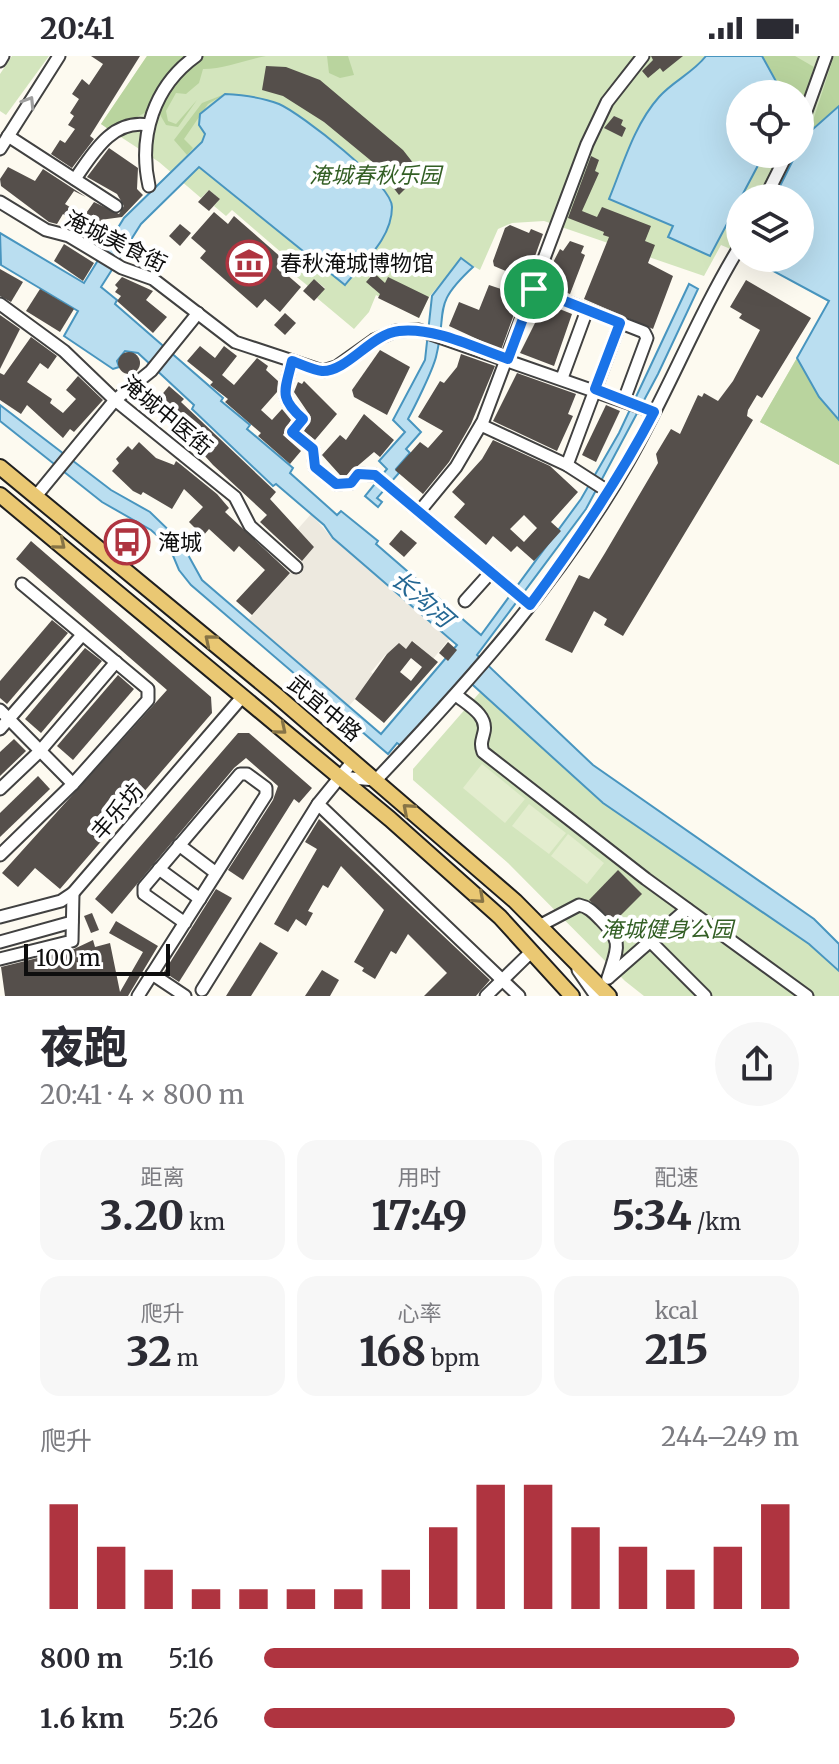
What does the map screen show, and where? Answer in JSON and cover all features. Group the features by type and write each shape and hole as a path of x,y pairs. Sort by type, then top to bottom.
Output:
{"main road":[{"name":"武宜中路","path":"0,467 376,780 539,926 603,989"},
{"name":"武宜中路","path":"0,495 243,696 489,907 572,996"}],"street":[{"path":"0,149 59,56"},
{"path":"149,186 145,167 148,125 163,89 181,67 196,56"},
{"path":"419,512 456,467 481,425 587,144 607,102 643,56"},
{"path":"814,89 826,56"},
{"path":"75,179 109,135 122,128 148,125"},
{"path":"8,136 116,206"},
{"name":"淹城美食街","path":"0,202 46,230 69,236 122,268 153,279 235,342 323,371 336,367 374,340 396,331 419,330 654,412"},
{"path":"338,777 376,780 456,695 530,605 609,492 727,272"},
{"path":"534,289 644,332 647,338 624,400"},
{"name":"淹城中医街","path":"0,304 64,351 115,400 235,497 250,526 296,567"},
{"path":"562,378 587,310"},
{"path":"36,496 115,400 151,371 198,313"},
{"path":"567,465 620,323"},
{"path":"292,361 284,393 287,405 303,419 292,432 313,449 315,467 336,484 351,483 358,474 375,475 530,605"},
{"path":"481,425 567,465 609,492"},
{"path":"465,601 491,572"},
{"path":"0,855 73,784 148,700 148,689 22,584"},
{"path":"0,729 82,635"},
{"path":"0,789 40,751 116,662"},
{"path":"456,695 482,717 485,729 480,743 483,752 687,909 807,996"},
{"name":"丰乐坊","path":"0,917 61,901 73,893 243,696"},
{"path":"0,710 73,784"},
{"path":"202,990 318,804 353,761"},
{"path":"138,996 185,923 266,795 266,788 247,774 240,774 144,887 144,894 185,923"},
{"path":"318,804 519,996"},
{"path":"179,845 216,873"},
{"path":"159,869 200,899"},
{"path":"0,959 72,941 73,893"},
{"path":"539,926 579,905 587,907 617,935 618,943 603,989"},
{"path":"603,989 687,909"},
{"path":"0,942 72,922"},
{"path":"650,941 705,996"},
{"path":"486,996 531,952"},
{"path":"152,974 185,996"}],"green space":[{"path":"12,56 49,56 6,115 0,111 0,74"},
{"name":"淹城春秋乐园","path":"147,56 839,56 839,465 760,422 829,302 774,272 814,272 814,184 726,184 726,247 721,245 704,276 544,221 512,223 498,229 480,270 461,259 429,297 419,318 376,295 369,312 354,329 317,298 325,288 314,279 308,286 292,273 297,266 232,210 226,216 214,206 220,199 209,190 201,198 159,162 101,124"},
{"path":"147,56 188,56 174,68 150,110 111,131 101,124"},
{"path":"202,56 266,56 203,69 199,83 186,94 176,93 166,111 168,121 176,124 197,100 178,127 166,125 159,113 166,90"},
{"path":"327,56 348,56 354,75 340,78 329,73"},
{"path":"762,56 795,56 814,67 810,80 775,80"},
{"path":"834,56 839,56 839,106 814,132 814,117"},
{"path":"225,94 208,104 184,139 193,148 187,155 174,140 202,103"},
{"path":"797,358 819,397 839,420 839,465 760,422"},
{"name":"淹城健身公园","path":"481,691 603,803 809,944 839,971 839,996 644,996 625,981 508,863 413,780 413,769"},
{"path":"482,764 525,799 505,823 463,788"},
{"path":"529,804 566,833 549,854 512,826"},
{"path":"568,834 604,863 587,884 551,856"}],"shaded area":[{"path":"311,514 333,539 450,638 433,659 413,641 406,649 386,654 371,672 375,676 349,706 248,620 314,547 297,530"}],"water":[{"path":"706,56 762,56 775,80 726,80 726,168 757,168 748,184 726,184 726,226 710,256 668,237 673,226 609,199 630,146 650,108 665,91"},
{"name":"长沟河","path":"225,94 279,104 324,134 362,167 388,196 392,207 391,219 382,240 345,285 199,167 141,224 101,287 117,300 115,304 223,398 221,401 250,425 247,429 293,468 290,473 337,515 341,511 378,541 376,544 481,635 581,499 619,433 689,284 698,289 658,374 586,509 477,655 593,765 814,919 839,944 839,971 809,944 603,803 464,677 403,747 397,743 388,754 191,585 179,570 169,546 151,530 102,502 0,421 0,405 111,490 150,512 181,542 202,580 381,734 457,645 333,538 324,525 276,484 273,486 138,353 125,351 117,361 119,367 113,369 64,336 78,311 1,265 0,233 84,283 124,218 202,142 205,134 199,125 200,114"},
{"path":"839,106 839,420 819,397 797,358 829,301 775,272 814,272 814,184 781,184 789,168 814,168 814,128"},
{"path":"461,258 473,267 446,300 436,357 408,419 421,432 406,449 410,453 396,469 399,473 377,498 382,502 378,507 365,496 387,469 379,461 405,432 393,420 425,360 432,296"}],"building":[{"path":"91,56 140,56 90,136 94,139 72,168 51,154 60,140 65,143 75,129 68,125 74,116 70,113 79,99 72,94 82,79 89,85 103,64"},
{"path":"651,56 683,56 663,72 660,68 648,78 642,71 653,60"},
{"path":"266,66 286,67 320,80 403,150 421,173 399,195 375,164 324,122 283,96 262,90"},
{"path":"614,116 623,120 621,125 626,128 622,137 604,128"},
{"path":"109,148 138,168 137,189 143,195 122,217 100,220 115,230 104,247 75,230 79,224 63,214 57,224 49,222 1,186 0,179 8,167 35,181 43,169 86,197 74,191 65,204 84,216 94,202 119,214 124,206 117,194 87,177"},
{"path":"591,156 599,160 595,171 599,173 582,211 597,217 602,207 651,226 645,241 655,245 648,263 673,276 653,329 584,299 609,237 603,235 604,232 568,218"},
{"path":"209,190 220,199 209,211 198,202"},
{"path":"214,212 228,224 234,216 292,267 286,274 301,287 280,312 265,299 257,308 200,258 206,251 191,238"},
{"path":"180,224 191,233 180,246 169,236"},
{"path":"510,225 529,233 531,229 543,234 501,350 449,326 459,302 479,310 489,285 501,289 508,272 494,266 493,261 505,228"},
{"path":"570,241 584,246 581,253 585,255 570,294 552,287 551,278 546,276 560,249 563,251"},
{"path":"64,244 94,263 83,281 54,261"},
{"path":"0,269 23,282 11,302 0,296"},
{"path":"374,273 385,283 388,277 429,297 419,318 378,298 380,294 366,282"},
{"path":"122,277 153,291 146,300 167,317 153,333 117,301 121,296 115,292 118,288 115,285"},
{"path":"314,279 325,289 314,301 303,291"},
{"path":"746,280 811,318 762,398 757,395 748,410 747,416 753,420 623,636 604,625 607,619 594,611 572,653 545,640 579,575 589,579 605,553 658,463 656,454 671,429 680,434 698,395 702,397 704,393 718,401 733,381 760,330 739,318 742,314 730,307"},
{"path":"40,289 74,309 60,332 26,311"},
{"path":"542,302 572,314 554,366 520,353 539,315 533,312 535,306 540,307"},
{"path":"285,313 296,323 285,335 274,325"},
{"path":"0,315 20,329 0,369"},
{"path":"31,337 57,356 48,369 40,363 27,382 52,399 50,403 63,413 76,399 66,390 78,376 103,400 74,432 70,429 63,438 27,405 21,414 0,400 0,373 4,375"},
{"path":"200,346 215,358 224,346 237,356 222,375 234,385 257,358 268,366 266,370 278,381 277,392 261,410 272,420 282,409 291,420 283,435 301,451 290,464 258,436 261,433 225,402 228,399 210,385 213,382 187,361"},
{"path":"380,350 410,367 387,415 354,397 352,390"},
{"path":"129,352 137,355 140,363 137,371 129,374 121,371 118,363 121,355"},
{"path":"461,354 495,366 471,424 449,462 423,494 395,470 420,442 428,448 443,431 418,417 440,381 444,383 457,367"},
{"path":"517,373 576,394 568,414 573,416 557,451 493,421"},
{"path":"304,381 337,414 315,440 304,431 311,417 294,392 298,382 302,384"},
{"path":"169,386 184,399 181,402 276,492 270,499 314,547 302,561 260,522 267,515 213,465 194,444 196,441 183,428 185,426 171,414 174,411 159,398"},
{"path":"606,405 620,411 596,462 582,455"},
{"path":"364,414 394,440 380,457 374,452 347,475 340,475 322,455 340,435 346,440"},
{"path":"493,440 550,466 578,492 551,522 561,531 534,561 517,546 511,552 493,536 486,545 454,517 465,504 452,492 482,459","holes":["524,515 537,528 524,542 510,529"]},
{"path":"139,442 156,458 174,465 176,461 217,494 229,508 225,512 290,573 252,615 236,601 265,570 239,546 234,552 209,529 203,536 189,522 203,507 184,489 172,509 143,492 141,495 133,491 112,471 119,463 116,459 128,446 132,450"},
{"path":"401,530 417,543 404,557 389,544"},
{"path":"31,541 211,697 212,713 60,889 35,868 18,887 2,873 167,690 16,559"},
{"path":"52,620 68,633 7,704 0,698 0,681"},
{"path":"412,641 438,662 384,723 355,699 387,654 399,643 406,649","holes":["411,658 422,667 411,681 400,672"]},
{"path":"448,642 457,650 448,661 439,653"},
{"path":"85,648 102,661 41,733 25,719"},
{"path":"118,675 134,689 73,760 57,746"},
{"path":"238,733 249,733 312,788 299,803 294,799 243,880 228,870 273,800 278,786 246,758 234,768 112,914 95,899"},
{"path":"14,739 26,751 0,776 0,752"},
{"path":"38,776 50,789 0,837 0,813"},
{"path":"319,819 490,980 476,996 424,996 447,973 408,934 396,954 391,951 375,979 362,971 364,968 354,962 384,910 341,866 328,888 323,885 308,911 313,913 306,926 296,919 288,932 274,924 317,849 305,842"},
{"path":"618,870 642,894 614,922 589,900"},
{"path":"216,889 232,898 179,982 164,972"},
{"path":"92,913 99,930 91,933 84,916"},
{"path":"116,921 158,946 128,996 5,996 1,967 74,949 93,940 95,947 110,943 120,992 143,952 109,933"},
{"path":"260,942 278,953 251,996 226,996"},
{"path":"322,970 339,980 330,996 305,996"}],"place":[{"name":"春秋淹城博物馆","path":"249,263"},
{"name":"淹城","path":"127,542"}],"route":[{"path":"534,289 620,323 595,389 654,412 628,462 579,539 530,605 375,475 358,474 351,483 336,484 315,467 313,449 292,432 303,419 287,405 284,393 292,361 323,371 336,367 374,340 396,331 419,330 508,359 534,289"}]}
